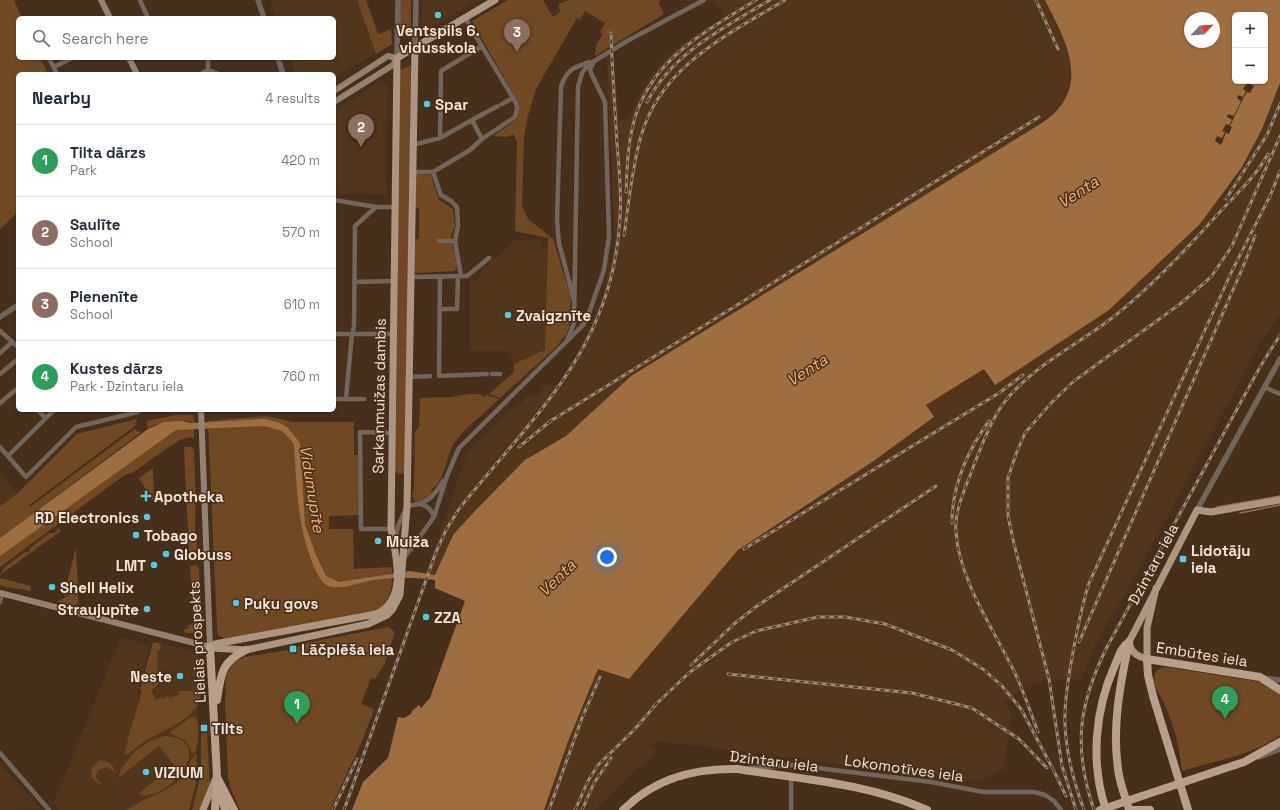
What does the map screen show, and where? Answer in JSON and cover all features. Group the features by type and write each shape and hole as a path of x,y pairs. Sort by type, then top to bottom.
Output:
{"highway":[{"path":"1106,810 1097,756 1099,719 1104,692 1111,673 1123,646 1129,642"},
{"name":"Dzintaru iela","path":"1129,642 1117,705 1116,743 1119,775 1130,810"},
{"name":"Lielais prospekts","path":"210,647 217,776"},
{"path":"214,714 222,671 231,658 246,650"},
{"path":"1147,659 1148,675 1153,696 1188,810"},
{"name":"Embūtes iela","path":"1147,659 1260,677"},
{"path":"1260,677 1280,690"},
{"path":"1100,810 1244,762 1280,742"},
{"name":"Dzintaru iela","path":"623,810 649,789 674,777 706,770 737,769 869,790 898,798 927,810"},
{"path":"214,810 217,776"},
{"path":"217,776 225,810"},
{"path":"217,776 234,810"},
{"path":"1130,810 1150,810"}],"main road":[{"path":"101,0 109,16"},
{"path":"336,101 393,65 397,58 495,0"},
{"name":"Sarkanmuižas dambis","path":"210,647 246,650 377,620 387,615 397,603 400,595 400,565 407,506 410,377 412,144 415,48"},
{"path":"336,90 388,56 397,58"},
{"name":"Sarkanmuižas dambis","path":"397,58 391,529 394,549 400,565"},
{"path":"130,60 136,72"},
{"name":"Lielais prospekts","path":"201,412 210,647"},
{"path":"1198,510 1211,512 1280,500"},
{"name":"Dzintaru iela","path":"1129,642 1198,510"},
{"name":"Sarkanmuižas dambis","path":"210,647 215,644 376,614 387,607 392,601 399,584"},
{"path":"1147,659 1147,628 1156,588"},
{"path":"1,593 210,647"},
{"name":"Embūtes iela","path":"1129,642 1133,653 1147,659"},
{"path":"203,810 217,776"}],"street":[{"path":"140,0 147,16"},
{"path":"258,0 263,16"},
{"name":"Sarkanmuižas dambis","path":"397,58 398,0"},
{"name":"Sarkanmuižas dambis","path":"415,48 416,0"},
{"path":"567,341 574,323 575,306 578,87 582,73 588,65 627,41 704,0"},
{"path":"412,172 433,172 470,150 482,139 515,117 517,108 513,98 465,18"},
{"path":"440,138 441,71 482,46"},
{"path":"50,60 56,72"},
{"path":"54,67 68,60"},
{"path":"208,60 208,70"},
{"path":"279,60 282,72"},
{"path":"575,306 559,243 557,220 560,87 565,76 572,68 594,61"},
{"path":"400,565 434,517 455,455 462,444 583,325 589,313 604,270 609,236 605,102 591,73 590,68 594,61"},
{"path":"204,72 208,70 214,72"},
{"path":"412,144 420,144 440,138 513,98"},
{"path":"472,120 482,139"},
{"path":"433,172 441,196 451,201 457,207 458,226 455,241 460,276 457,309 440,309"},
{"path":"336,200 376,207 396,207"},
{"path":"346,398 354,326 355,226 376,207"},
{"path":"439,241 455,241"},
{"path":"411,277 467,276 489,258"},
{"path":"434,376 440,309 440,276"},
{"path":"354,282 394,281"},
{"path":"0,317 16,306"},
{"path":"0,331 16,345"},
{"path":"336,334 393,334"},
{"path":"0,353 12,342"},
{"name":"Dzintaru iela","path":"1198,510 1280,359"},
{"path":"0,374 16,361"},
{"path":"410,377 500,374"},
{"path":"1264,387 1280,394"},
{"path":"0,403 16,390"},
{"path":"336,399 364,399"},
{"path":"40,412 45,418"},
{"path":"8,456 52,412"},
{"path":"0,447 26,477 76,427 138,412"},
{"path":"391,529 361,529 360,432 392,434"},
{"path":"394,549 398,526 407,506 420,504 428,500 436,493 447,476"},
{"path":"420,504 427,506 432,511 434,517"},
{"path":"0,602 1,593"},
{"name":"Embūtes iela","path":"1260,677 1280,680"},
{"path":"1244,762 1280,750"},
{"path":"0,753 49,810"},
{"name":"Lokomotīves iela","path":"737,769 793,765 931,782 983,792 1034,792 1045,795 1061,810"},
{"path":"791,777 791,810"}],"shaded area":[{"path":"0,0 14,0 21,16 16,16 16,60 41,60 47,72 16,72 16,214 0,229"},
{"path":"270,0 357,0 375,53 336,77 336,72 295,72 291,60 336,60 336,16 275,16"},
{"path":"357,0 366,0 378,34 391,29 392,44 376,54"},
{"path":"400,0 411,0 411,34 400,38"},
{"name":"Ventspils 6. vidusskola","path":"423,0 478,0 424,32 422,30"},
{"path":"508,0 543,0 553,17 560,12 558,4 569,0 661,0 658,2 664,14 595,56 596,45 603,34 600,32 605,23 585,11 580,20 577,18 536,89 527,119 524,137 522,206 528,219 553,239 571,297 569,328 566,335 555,348 500,398 489,394 514,372 514,364 545,350 548,238 515,231 517,141 513,134 508,137 493,136 517,119 519,104 472,21"},
{"path":"714,0 1045,0 1069,52 1072,64 1069,88 1063,104 1051,115 1016,139 631,376 566,436 548,448 453,535 435,575 425,575 468,451 515,405 523,402 523,398 541,394 541,386 558,385 579,352 603,297 615,242 607,58 612,56 620,120 630,118 638,98 660,64 687,40 721,19 723,12 719,6 716,7"},
{"path":"411,65 407,470 405,474 398,474 395,470 399,71"},
{"path":"382,81 388,84 386,195 341,194 336,186 336,110"},
{"path":"1280,83 1280,314 1261,342 1129,588 1100,635 1081,680 1046,679 1019,690 1004,703 1012,713 1004,768 978,781 658,741 651,746 656,750 650,758 595,810 544,810 567,744 598,669 629,679 738,550 875,460 934,418 925,405 984,369 994,385 1109,310 1199,225 1243,167 1262,129"},
{"path":"416,174 431,175 439,200 453,209 455,226 451,236 457,267 454,271 416,273 415,271 415,240 419,238 419,208 415,208"},
{"name":"Zvaigznīte","path":"516,240 541,240 541,246 547,246 545,350 514,364 509,351 470,351 470,280 479,280 481,277 481,269"},
{"path":"481,394 483,397 487,395 499,399 457,439 451,450 443,475 431,491 433,491 426,499 417,502 414,501 412,492 414,491 415,432 419,427 420,398 451,397"},
{"path":"176,415 193,415 194,423 183,421 154,425 148,429 147,421"},
{"path":"266,416 293,422 354,422 354,455 359,455 359,515 329,516 329,529 353,529 354,569 392,567 391,587 385,603 375,611 225,639 218,635 217,625 208,421"},
{"path":"137,419 136,425 28,506 30,507 135,429 139,432 143,431 0,538 0,506 17,494 77,434"},
{"path":"194,428 194,437 182,439 132,473 126,474 0,567 0,555 142,454 145,450 176,430"},
{"path":"184,447 192,447 194,451 195,530 197,549 189,553"},
{"path":"153,468 154,499 152,500 139,478"},
{"path":"0,473 17,494 0,506"},
{"path":"58,528 61,531 0,575 4,568 25,552 29,552 30,548 50,533 54,533"},
{"path":"76,548 78,589 64,596 64,594"},
{"path":"197,565 199,570 201,609 192,601 190,566"},
{"path":"0,578 31,586 30,591 0,585"},
{"path":"78,590 78,603 74,606 57,602"},
{"path":"193,605 202,612 202,631 200,633 185,633 184,630 188,628 189,625 193,624"},
{"path":"389,627 395,632 385,663 375,679 371,678 361,704 374,709 363,739 330,810 240,810 231,789 228,777 225,704 226,675 234,662 244,657 288,650 289,652 296,650 296,648 306,643"},
{"path":"121,637 149,646 138,693 138,704 198,702 197,756 188,810 60,810 54,802"},
{"path":"153,642 161,644 160,650 157,650 158,685 151,690 156,700 160,698 163,699 167,696 170,698 179,695 179,691 200,691 200,699 196,707 182,721 146,740 126,755 124,753 142,691 140,690"},
{"path":"155,642 198,653 199,700 148,701"},
{"path":"1165,667 1261,682 1280,693 1280,735 1270,742 1246,752 1220,761 1182,771 1174,730 1165,705 1154,682 1154,677 1158,669"},
{"path":"195,717 199,730 197,747 193,754 186,741 169,733 190,718"},
{"path":"207,731 210,790 201,810 192,810 201,774 201,735"},
{"path":"165,736 180,740 188,747 189,756 185,767 177,778 167,787 155,793 143,796 139,793 174,765 159,746 118,778 122,768 135,751 152,740"},
{"path":"197,754 196,784 189,810 127,810 175,784 181,779 192,759"},
{"path":"99,761 108,762 113,766 115,771 115,775 112,770 106,767 99,770 96,775 97,780 103,785 97,783 91,776 92,767"},
{"path":"0,764 41,809 0,810"}],"water":[{"name":"Venta","path":"1045,0 1280,0 1280,83 1262,129 1242,167 1199,225 1109,310 995,385 984,369 926,405 934,417 875,460 738,550 629,679 598,669 567,744 544,810 352,810 363,782 388,758 398,717 404,718 411,714 412,711 419,705 421,708 430,698 465,601 435,588 435,580 427,579 382,579 348,586 337,587 326,585 320,579 316,571 305,540 301,525 297,493 294,445 282,431 264,426 176,430 0,556 0,538 148,429 164,422 183,421 190,423 265,419 280,423 288,428 300,443 305,525 316,555 326,576 339,582 410,571 435,575 453,535 525,460 566,436 631,376 1016,139 1053,114 1062,104 1068,91 1071,78 1071,64 1063,38"}],"pier":[{"path":"1246,84 1254,86 1250,93 1247,92 1244,97 1230,126 1232,127 1229,134 1226,133 1221,145 1215,141 1217,136 1222,138 1225,132 1222,131 1226,124 1229,125 1232,120 1227,117 1228,114 1234,116 1241,101 1237,98 1238,95 1243,97 1246,91 1243,89"}],"waterway":[{"path":"1217,507 1280,496"},
{"path":"1240,513 1280,505"}],"railway":[{"path":"626,192 631,134 638,109 648,88 661,70 695,39 756,0"},
{"path":"647,102 658,84 685,55 718,31 770,0"},
{"path":"624,235 633,172 641,136 651,111 664,90 680,71 719,40 785,0"},
{"path":"1036,0 1058,49"},
{"path":"344,810 436,552 446,530 459,509 541,410 565,376 586,342 603,304 614,263 621,208 611,33"},
{"path":"1226,199 1267,135 1280,104"},
{"path":"549,422 1039,117"},
{"path":"1076,810 1062,766 1049,679 1008,516 1008,478 1025,433 1052,402 1074,381 1180,304 1211,277 1232,246 1280,136"},
{"path":"1038,732 1017,677 970,585 958,550 956,532 958,509 977,456 999,410 1014,391 1026,379 1052,359 1123,310 1151,284 1179,257 1244,186 1257,171 1268,154"},
{"path":"1269,199 1280,171"},
{"path":"1084,810 1069,756 1065,724 1065,710 1076,636 1089,583 1232,271 1271,194"},
{"path":"1079,642 1243,267 1255,236"},
{"path":"1094,810 1087,788 1081,746 1085,708 1097,668 1107,647 1260,367 1280,335"},
{"path":"744,549 999,393 1023,375"},
{"path":"519,447 553,419"},
{"path":"952,523 958,482 974,444 989,421"},
{"path":"691,665 734,624 757,606 936,486"},
{"path":"654,706 690,672 732,642 756,631 818,617 845,617 885,624 952,650 983,669 1002,686 1021,709 1055,773"},
{"path":"728,674 912,693 972,708 1019,739 1047,768"},
{"path":"549,810 582,718 600,677"},
{"path":"575,810 588,781 598,765 634,730 658,702"},
{"path":"582,810 594,783 611,758"},
{"path":"333,810 357,759"},
{"path":"1053,769 1066,796"}],"place":[{"name":"Ventspils 6. vidusskola","path":"438,15"},
{"name":"Pienenīte","path":"517,52"},
{"name":"Spar","path":"427,104"},
{"name":"Saulīte","path":"361,147"},
{"name":"Zvaigznīte","path":"508,315"},
{"name":"Apotheka","path":"146,496"},
{"name":"RD Electronics","path":"147,517"},
{"name":"Tobago","path":"136,535"},
{"name":"Muiža","path":"378,541"},
{"name":"Globuss","path":"166,554"},
{"name":"Lidotāju iela","path":"1183,559"},
{"name":"LMT","path":"154,565"},
{"name":"Shell Helix","path":"52,587"},
{"name":"Puķu govs","path":"236,603"},
{"name":"Straujupīte","path":"147,609"},
{"name":"ZZA","path":"426,617"},
{"name":"Lāčplēša iela","path":"293,649"},
{"name":"Neste","path":"180,676"},
{"name":"Kustes dārzs","path":"1225,719"},
{"name":"Tilta dārzs","path":"297,724"},
{"name":"Tilts","path":"204,728"},
{"name":"VIZIUM","path":"146,772"}],"water label":[{"name":"Vidumupīte","path":"312,489"}]}
